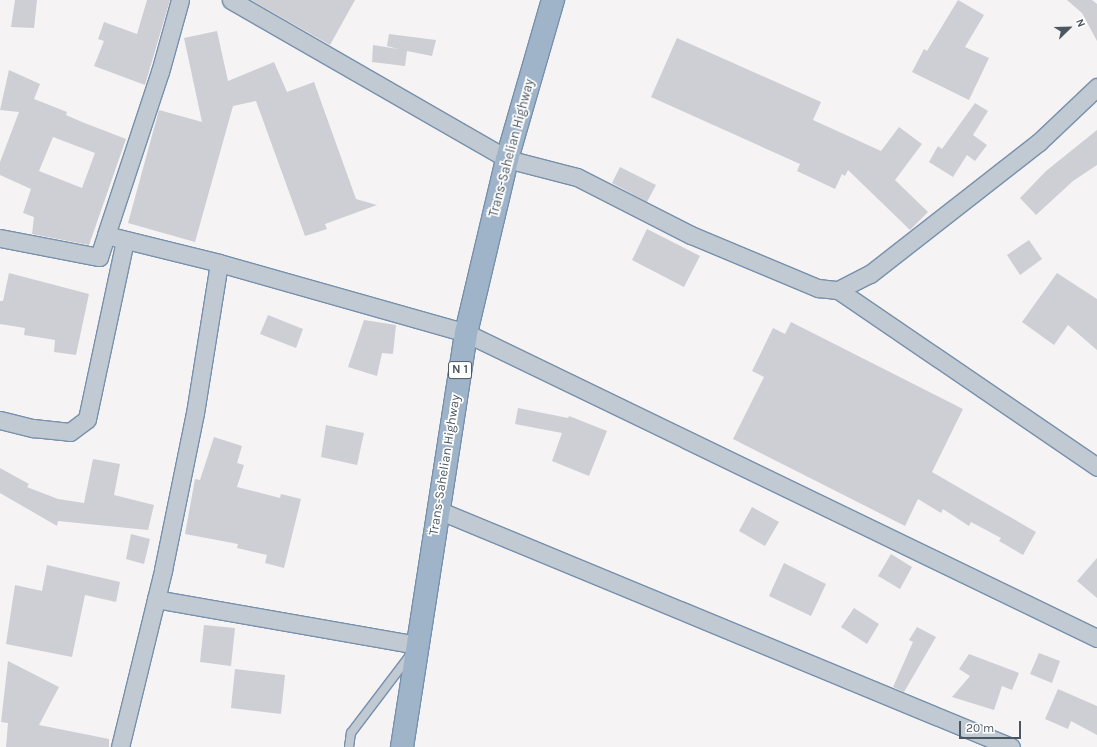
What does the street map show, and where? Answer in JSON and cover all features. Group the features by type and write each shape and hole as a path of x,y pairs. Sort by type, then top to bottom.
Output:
{"highway":[{"name":"Trans-Sahelian Highway","path":"402,747 466,333 507,160 554,0"}],"street":[{"path":"0,238 99,257 160,72 180,0"},
{"path":"231,0 507,160 577,177 691,235 818,288 838,290 1097,466"},
{"path":"838,290 870,274 1033,147 1097,87"},
{"path":"106,234 219,263 466,333 1097,638"},
{"path":"0,420 33,428 70,432 88,419 125,240"},
{"path":"120,747 156,599 195,412 219,263"},
{"path":"438,510 1011,747"},
{"path":"156,599 417,645"}],"lane":[{"path":"349,747 351,733 417,645"}],"building":[{"path":"15,0 37,0 34,28 11,27"},
{"path":"147,0 170,0 145,85 94,66 104,41 98,39 104,22 137,34"},
{"path":"251,0 355,0 330,45"},
{"path":"958,0 984,15 965,47 989,58 969,100 912,72 924,49 927,51"},
{"path":"1067,0 1092,0 1097,4 1097,41 1082,13"},
{"path":"217,31 228,81 274,62 287,92 314,82 356,199 377,205 325,224 327,229 305,236 256,101 233,106 195,242 128,223 159,110 202,122 184,38"},
{"path":"389,34 436,40 432,56 407,51 405,66 372,62 373,45 398,49 387,46"},
{"path":"677,38 821,102 813,120 881,151 899,127 922,144 895,180 928,212 910,230 848,170 845,176 842,174 835,189 797,171 800,164 651,97"},
{"path":"9,70 40,84 34,99 67,112 66,115 82,122 126,139 89,245 32,234 34,217 23,213 31,189 0,175 0,162 19,112 0,110","holes":["53,137 95,153 82,188 39,171"]},
{"path":"975,103 988,111 973,135 987,145 975,161 967,155 953,177 929,162 938,146 942,149"},
{"path":"1097,130 1097,165 1073,181 1036,215 1020,198 1046,171"},
{"path":"620,167 656,185 647,202 612,183"},
{"path":"647,229 700,256 684,287 632,260"},
{"path":"1029,240 1042,259 1020,275 1007,255"},
{"path":"9,273 89,294 76,355 54,352 55,340 24,335 25,328 0,324 0,301 3,301"},
{"path":"1057,273 1097,299 1097,350 1068,325 1054,345 1022,322"},
{"path":"268,315 303,329 296,348 260,334"},
{"path":"364,320 396,325 393,354 382,353 377,376 348,367"},
{"path":"791,322 963,409 932,472 1036,532 1023,555 999,541 1001,538 971,522 969,526 943,509 941,513 918,499 905,526 733,439 764,377 752,371 773,328 785,334"},
{"path":"518,408 568,418 569,416 607,431 589,476 552,461 562,433 515,424"},
{"path":"326,425 364,433 357,465 321,457"},
{"path":"214,437 242,446 237,463 244,465 237,487 280,498 281,494 301,499 284,568 265,563 267,555 237,548 238,544 185,534 195,479 200,480"},
{"path":"93,459 120,464 114,495 154,505 148,530 58,521 57,526 0,493 0,468 29,484 27,487 58,499 84,503"},
{"path":"752,507 779,522 765,546 739,531"},
{"path":"131,534 150,539 144,564 126,559"},
{"path":"891,554 912,567 900,589 878,576"},
{"path":"1097,558 1097,598 1077,581"},
{"path":"784,563 826,584 811,616 769,596"},
{"path":"47,565 120,582 116,602 85,595 72,657 6,644 15,585 42,591"},
{"path":"854,608 879,624 867,644 841,627"},
{"path":"204,625 235,628 231,666 200,662"},
{"path":"917,627 936,637 904,692 893,687 913,642 909,640"},
{"path":"1039,653 1060,661 1052,683 1030,674"},
{"path":"969,654 1019,673 1012,690 1002,686 994,710 952,697 970,676 959,669"},
{"path":"8,661 59,687 39,725 109,739 109,747 6,747 8,723 1,722"},
{"path":"235,669 285,675 281,714 231,708"},
{"path":"1058,689 1097,706 1097,735 1071,721 1068,729 1045,719"}]}
